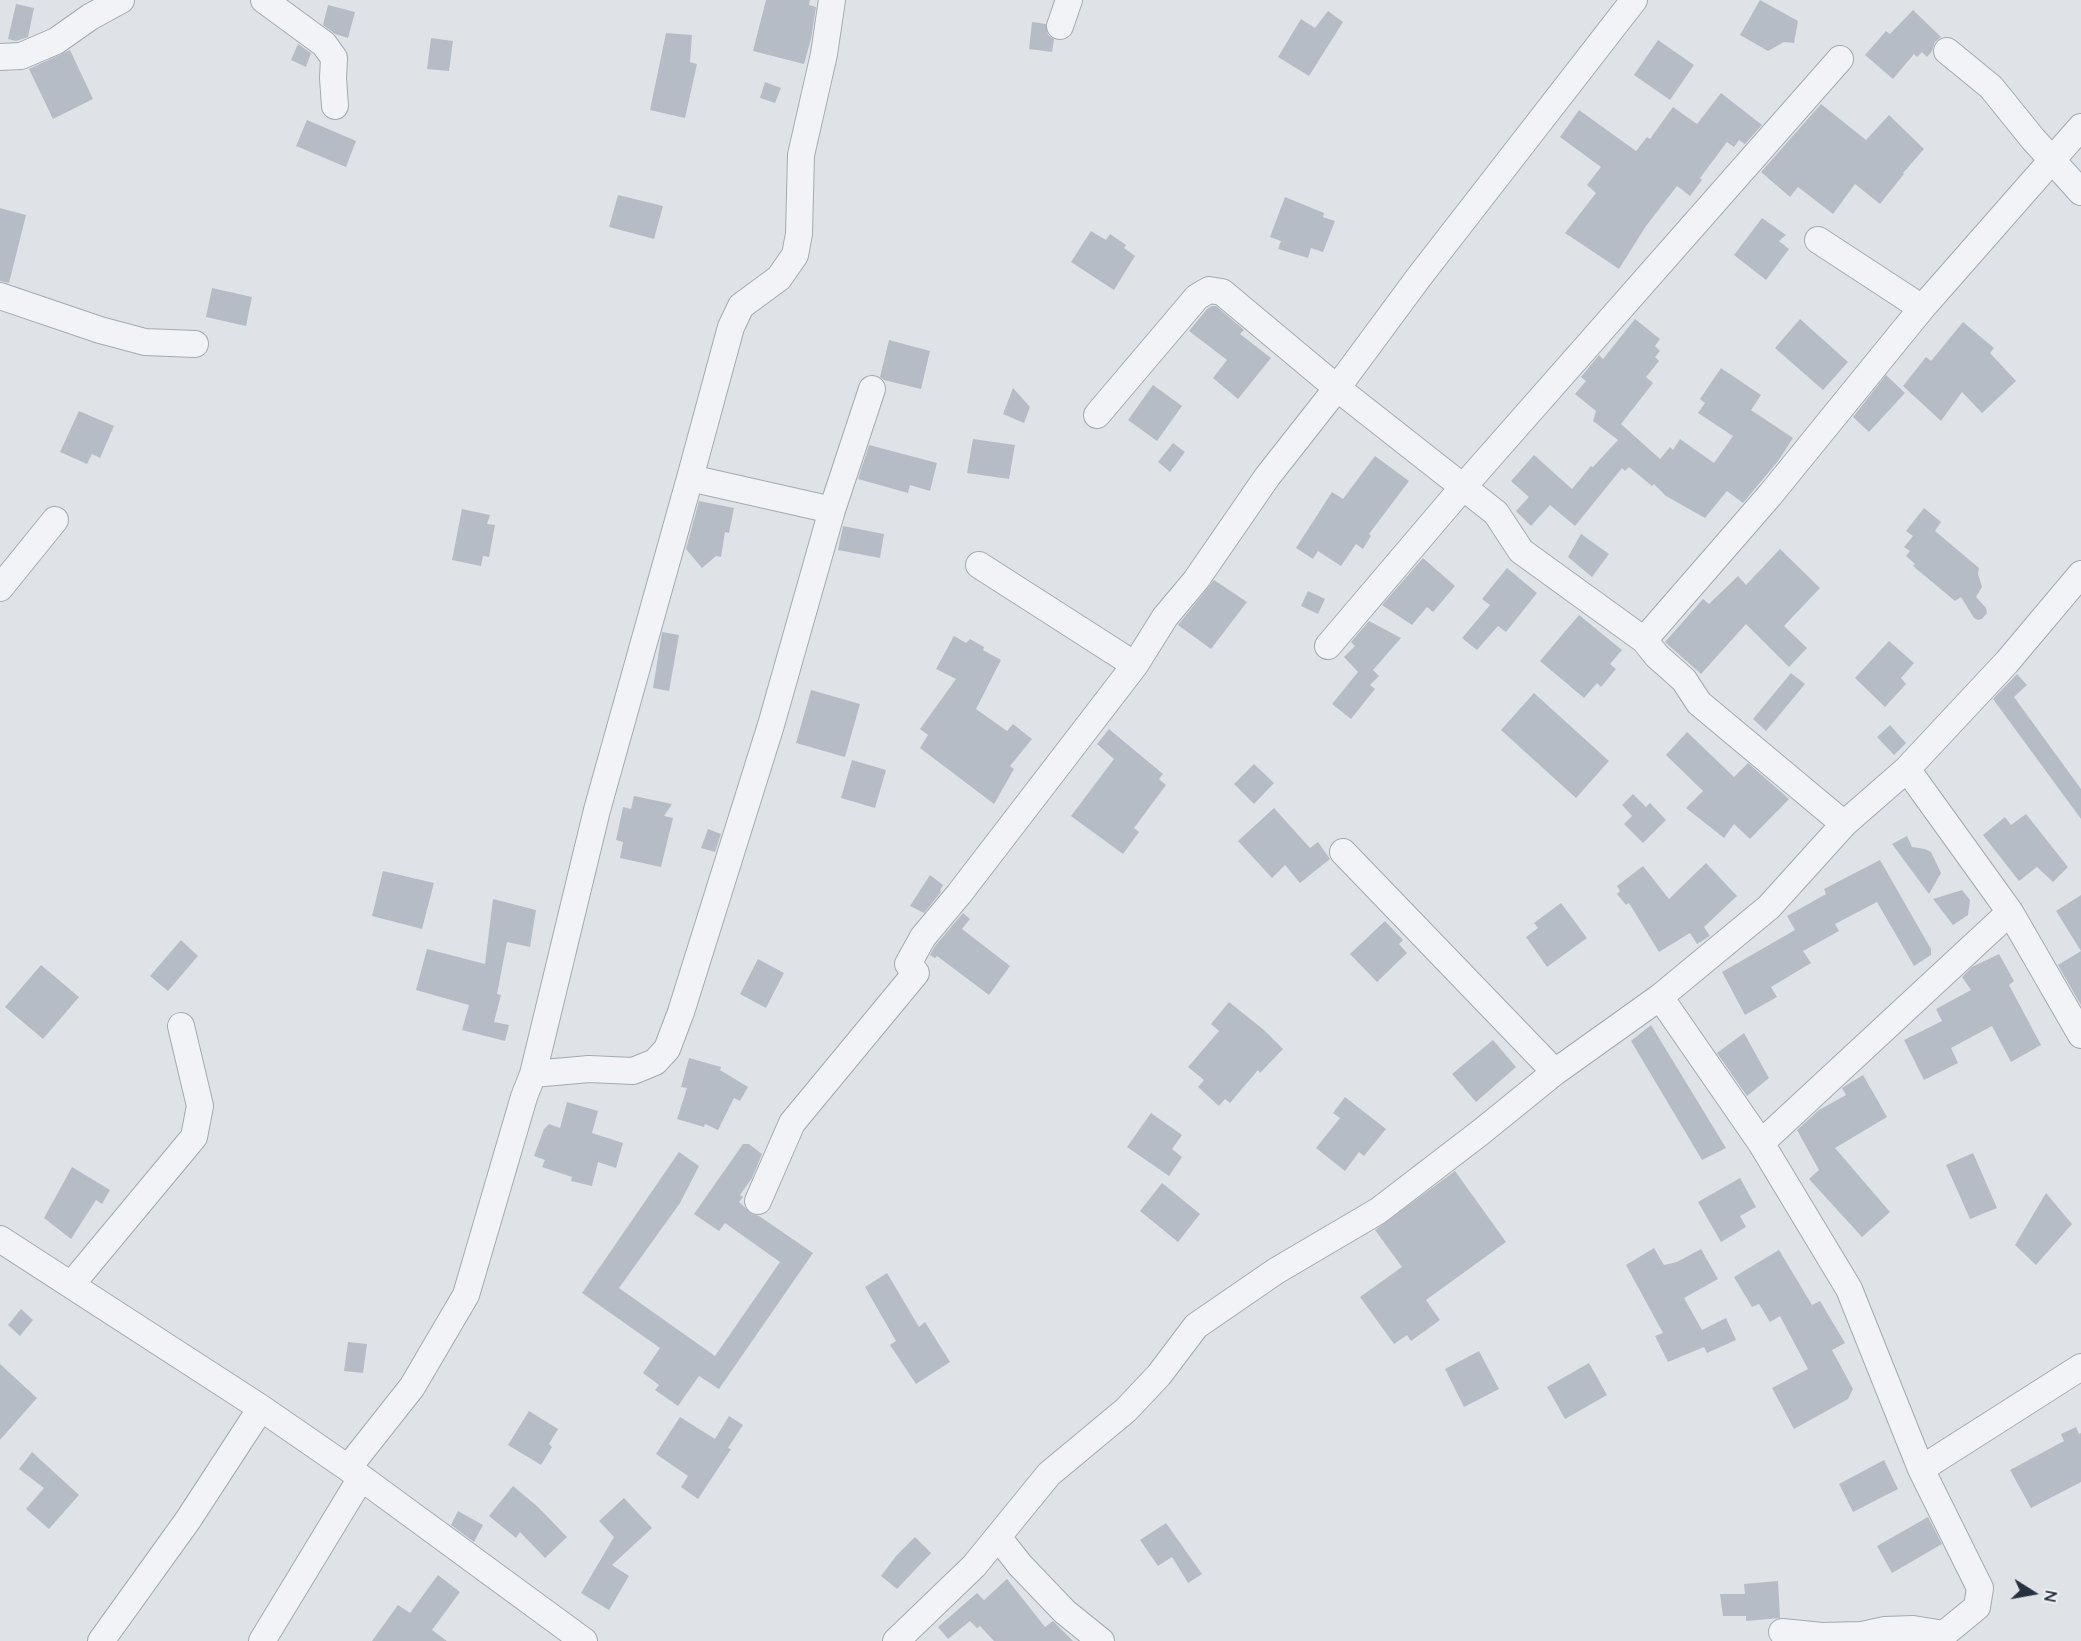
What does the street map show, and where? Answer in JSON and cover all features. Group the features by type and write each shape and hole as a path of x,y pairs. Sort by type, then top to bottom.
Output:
{"street":[{"path":"0,57 21,56 56,41 90,17 121,0"},
{"path":"264,0 324,44 334,58 335,106"},
{"path":"262,1641 355,1473 412,1387 466,1295 524,1097 533,1074 597,810 731,327 741,306 779,278 795,255 799,234 801,155 824,54 832,0"},
{"path":"1060,26 1069,0"},
{"path":"758,1201 792,1123 916,973 908,964 923,937 959,894 1135,665 1165,617 1196,580 1267,477 1634,0"},
{"path":"1947,51 1991,87 2081,192"},
{"path":"1328,646 1464,486 1840,59"},
{"path":"1644,640 1770,495 1922,308 2081,127"},
{"path":"1818,240 1922,308"},
{"path":"1097,415 1197,297 1209,290 1222,292 1337,388 1496,513 1521,551 1644,640 1657,656 1684,680 1699,703 1844,824"},
{"path":"0,296 100,330 145,342 195,344"},
{"path":"533,1074 589,1069 633,1071 656,1062 667,1049 681,1012 771,725 832,510 872,388"},
{"path":"690,478 832,510"},
{"path":"0,588 55,520"},
{"path":"979,565 1135,665"},
{"path":"896,1641 974,1566 1049,1474 1126,1410 1159,1375 1196,1326 1276,1271 1378,1211 1555,1072 1660,997 1769,907 1844,824 1907,769 2007,662 2081,574"},
{"path":"1907,769 2010,912 2081,1035"},
{"path":"1343,852 1555,1072"},
{"path":"1761,1143 2010,912"},
{"path":"1660,997 1761,1143 1849,1289 1921,1469 1980,1588 1977,1607 1943,1638 1913,1629 1885,1630 1862,1635 1822,1636 1782,1632"},
{"path":"71,1285 194,1137 201,1106 181,1026"},
{"path":"0,1239 261,1408 355,1473 584,1641"},
{"path":"1921,1469 2081,1367"},
{"path":"101,1641 188,1520 261,1408"},
{"path":"998,1537 1020,1566 1065,1612 1101,1641"}],"building":[{"path":"766,0 810,0 809,5 816,7 804,64 753,51"},
{"path":"1760,0 1798,21 1794,43 1784,42 1768,51 1740,35"},
{"path":"16,4 34,8 28,37 16,41 8,39"},
{"path":"328,5 355,12 348,38 335,34 323,25"},
{"path":"1913,10 1941,37 1935,42 1927,57 1922,52 1917,57 1914,54 1893,79 1865,55 1886,31 1890,34"},
{"path":"1328,11 1343,22 1309,76 1278,57 1301,19 1315,28"},
{"path":"1032,22 1046,24 1048,35 1054,39 1052,52 1029,49"},
{"path":"666,33 692,35 690,62 697,64 685,118 650,110"},
{"path":"431,38 453,41 449,71 427,69"},
{"path":"1658,40 1694,65 1670,100 1634,75"},
{"path":"298,44 311,53 306,67 291,60"},
{"path":"70,50 93,99 53,119 29,69"},
{"path":"765,82 781,88 775,103 760,98"},
{"path":"1721,93 1762,125 1745,144 1739,140 1734,147 1727,142 1700,178 1702,180 1690,196 1677,186 1646,226 1619,269 1565,233 1596,193 1587,185 1601,167 1560,137 1579,110 1636,151 1647,137 1650,139 1673,107 1697,124"},
{"path":"1821,104 1866,140 1889,115 1924,149 1880,204 1855,184 1833,214 1798,187 1790,197 1761,172"},
{"path":"307,120 356,141 346,167 296,146"},
{"path":"618,195 663,206 654,239 609,227"},
{"path":"1285,197 1324,213 1323,217 1335,221 1323,252 1311,248 1308,258 1278,249 1281,241 1270,237"},
{"path":"0,208 26,215 9,283 0,281"},
{"path":"1762,218 1786,235 1779,241 1789,249 1766,280 1734,255"},
{"path":"1091,231 1106,240 1110,234 1126,245 1124,248 1135,256 1114,290 1071,262"},
{"path":"212,288 252,297 246,326 206,317"},
{"path":"1212,306 1216,306 1244,330 1240,334 1271,358 1238,399 1213,378 1227,360 1189,331"},
{"path":"1635,319 1660,339 1655,346 1660,351 1655,357 1659,361 1646,377 1653,383 1621,424 1660,459 1670,447 1673,450 1680,439 1714,463 1733,436 1698,413 1705,403 1700,399 1721,368 1761,395 1751,410 1793,438 1778,461 1743,503 1727,491 1705,518 1666,496 1654,484 1652,486 1629,467 1625,471 1622,468 1575,526 1550,505 1531,526 1516,511 1529,497 1511,481 1534,455 1572,489 1591,466 1593,467 1618,440 1593,421 1596,411 1575,394 1586,381 1581,377 1599,355 1603,359"},
{"path":"1800,319 1848,362 1823,390 1775,348"},
{"path":"1963,322 1994,348 1990,353 2016,381 1982,413 1962,392 1941,421 1903,386 1926,357 1931,361"},
{"path":"889,340 930,351 921,389 880,377"},
{"path":"1886,375 1905,393 1869,432 1853,417"},
{"path":"1153,385 1182,406 1157,441 1128,420"},
{"path":"1013,388 1030,407 1024,423 1003,414"},
{"path":"79,411 114,426 100,458 92,454 87,464 60,452"},
{"path":"973,439 1015,445 1009,479 967,473"},
{"path":"1173,443 1185,452 1170,472 1158,462"},
{"path":"869,445 937,463 930,491 910,485 908,493 858,479"},
{"path":"1375,456 1409,481 1369,534 1371,536 1363,549 1356,544 1341,566 1318,551 1313,559 1296,548 1332,492 1343,499"},
{"path":"699,501 734,508 729,533 725,532 721,557 716,556 702,568 686,549"},
{"path":"1924,508 1941,522 1935,531 1979,568 1978,574 1982,587 1976,597 1986,608 1987,613 1982,619 1974,618 1961,597 1955,601 1913,566 1915,564 1906,556 1910,551 1904,547 1913,536 1906,531"},
{"path":"462,509 490,515 487,524 495,525 489,557 483,556 481,566 452,560"},
{"path":"843,526 884,534 880,558 838,550"},
{"path":"1581,534 1609,554 1592,577 1568,557"},
{"path":"1780,549 1820,588 1784,626 1807,648 1789,667 1746,624 1701,674 1665,642 1703,599 1709,604 1738,576 1746,585"},
{"path":"1423,558 1455,586 1433,612 1427,607 1412,625 1382,605"},
{"path":"1507,568 1537,593 1506,632 1498,626 1477,650 1462,638 1490,605 1482,599"},
{"path":"1214,580 1247,602 1211,649 1178,625"},
{"path":"1308,591 1325,599 1318,614 1301,606"},
{"path":"1579,615 1622,650 1610,664 1616,669 1601,687 1597,683 1584,698 1540,661"},
{"path":"1369,621 1401,638 1373,670 1379,676 1370,685 1375,689 1351,719 1332,704 1358,672 1344,657 1355,646 1351,642"},
{"path":"662,632 679,635 669,691 653,688"},
{"path":"954,636 966,643 970,639 984,647 983,650 1001,660 976,709 1007,731 1013,724 1032,739 1010,766 1014,769 994,804 920,748 928,735 920,729 956,679 936,669"},
{"path":"1889,641 1914,663 1901,678 1906,684 1885,707 1855,678"},
{"path":"1791,673 1805,684 1766,731 1753,719"},
{"path":"2017,674 2027,685 2014,697 2081,789 2081,819 1993,699"},
{"path":"811,690 860,704 845,757 796,743"},
{"path":"1534,693 1609,761 1576,798 1501,730"},
{"path":"1890,725 1906,743 1894,755 1877,737"},
{"path":"1109,729 1163,774 1159,779 1166,785 1134,828 1139,832 1123,854 1071,816 1114,759 1097,744"},
{"path":"1687,732 1734,777 1748,763 1789,799 1750,839 1734,824 1724,838 1686,808 1703,791 1666,755"},
{"path":"852,760 886,770 875,808 841,798"},
{"path":"1254,764 1274,783 1254,804 1234,784"},
{"path":"1633,794 1646,807 1650,803 1666,820 1643,843 1624,824 1632,816 1622,805"},
{"path":"634,796 672,804 664,816 673,818 661,867 620,858 623,842 616,840 623,807 631,809"},
{"path":"1274,808 1310,848 1318,842 1330,859 1300,883 1285,865 1272,878 1238,841"},
{"path":"2026,814 2068,867 2053,882 2037,867 2019,881 1983,835 2005,817 2011,825"},
{"path":"708,829 721,834 715,852 701,848"},
{"path":"1907,836 1912,847 1931,852 1941,873 1929,894 1892,844"},
{"path":"1880,860 1931,949 1931,955 1914,966 1877,902 1835,924 1839,931 1803,951 1811,963 1771,987 1777,997 1745,1015 1722,972 1795,930 1787,916 1826,894 1824,889"},
{"path":"1706,863 1737,896 1704,927 1710,936 1697,944 1690,933 1659,952 1629,903 1626,905 1617,894 1620,891 1617,886 1643,866 1669,899"},
{"path":"383,871 434,883 422,929 372,916"},
{"path":"930,875 943,885 941,892 924,913 910,906"},
{"path":"1962,890 1970,900 1968,915 1953,925 1933,899"},
{"path":"2081,895 2081,951 2056,911"},
{"path":"493,899 536,910 530,947 507,942 497,994 501,995 494,1022 509,1025 505,1041 462,1030 469,1005 416,990 427,949 485,964"},
{"path":"1561,903 1587,938 1547,967 1526,937 1538,928 1534,923"},
{"path":"963,913 970,919 962,929 1010,966 989,995 937,956 935,958 930,955"},
{"path":"1385,921 1403,940 1399,944 1407,953 1377,982 1350,954"},
{"path":"181,940 198,956 168,991 150,976"},
{"path":"2081,951 2081,1005 2058,965"},
{"path":"1999,954 2014,981 2009,985 2041,1045 2011,1062 1992,1026 1951,1048 1958,1063 1924,1080 1904,1040 1942,1021 1936,1009 1971,990 1962,977 1972,967"},
{"path":"758,959 784,973 766,1008 740,994"},
{"path":"41,965 79,997 43,1039 5,1007"},
{"path":"1229,1002 1264,1030 1283,1049 1260,1073 1258,1070 1230,1103 1225,1099 1219,1106 1198,1087 1204,1080 1188,1067 1219,1031 1211,1024"},
{"path":"1651,1025 1726,1148 1702,1160 1631,1041"},
{"path":"1744,1033 1769,1078 1747,1096 1717,1053"},
{"path":"1493,1040 1516,1067 1476,1102 1452,1074"},
{"path":"689,1058 721,1067 720,1070 748,1087 740,1101 734,1098 718,1130 705,1124 704,1127 677,1119 687,1088 681,1087"},
{"path":"1863,1075 1887,1117 1835,1148 1890,1212 1862,1237 1809,1179 1819,1170 1797,1130 1819,1110 1846,1095 1842,1088"},
{"path":"1345,1097 1386,1129 1364,1156 1359,1152 1345,1171 1316,1148 1340,1118 1333,1113"},
{"path":"567,1102 598,1111 592,1133 623,1143 616,1168 598,1162 592,1186 571,1181 572,1177 542,1167 545,1160 534,1156 544,1129 549,1124 560,1128"},
{"path":"1151,1113 1182,1135 1172,1149 1182,1157 1169,1176 1127,1147"},
{"path":"743,1144 749,1144 762,1154 752,1178 740,1195 743,1197 739,1202 752,1214 759,1216 813,1253 719,1389 699,1376 678,1406 655,1390 659,1385 643,1373 660,1348 582,1293 679,1152 699,1166 680,1203 619,1288 715,1356 780,1262 725,1223 719,1231 694,1214"},
{"path":"1973,1153 1997,1208 1970,1219 1946,1165"},
{"path":"72,1167 110,1190 102,1204 96,1200 71,1239 44,1218"},
{"path":"1455,1171 1506,1242 1426,1300 1440,1320 1411,1341 1407,1335 1394,1344 1360,1297 1402,1267 1375,1230"},
{"path":"1740,1178 1756,1207 1740,1216 1746,1227 1721,1242 1698,1202"},
{"path":"1162,1183 1200,1214 1178,1242 1140,1211"},
{"path":"2046,1193 2072,1224 2036,1265 2015,1245"},
{"path":"1654,1248 1664,1265 1677,1262 1701,1249 1718,1279 1684,1298 1702,1330 1726,1318 1736,1340 1707,1353 1704,1347 1668,1362 1655,1336 1663,1333 1626,1265"},
{"path":"1779,1250 1812,1305 1820,1301 1845,1343 1832,1350 1853,1389 1848,1399 1794,1429 1772,1388 1808,1369 1780,1316 1770,1322 1759,1304 1752,1307 1734,1277"},
{"path":"887,1273 919,1327 925,1322 950,1362 916,1384 890,1345 896,1341 865,1287"},
{"path":"21,1309 33,1320 20,1336 8,1325"},
{"path":"348,1342 367,1344 363,1373 344,1371"},
{"path":"1479,1351 1499,1389 1464,1407 1445,1369"},
{"path":"1589,1363 1607,1395 1565,1419 1547,1387"},
{"path":"0,1364 37,1398 0,1440"},
{"path":"529,1411 558,1429 549,1444 552,1447 541,1465 508,1445"},
{"path":"729,1416 743,1425 728,1448 731,1449 698,1499 681,1487 688,1476 656,1454 680,1417 715,1439"},
{"path":"2076,1427 2079,1434 2081,1433 2081,1482 2031,1508 2010,1470 2064,1441 2061,1434"},
{"path":"32,1452 79,1495 49,1529 26,1509 44,1488 19,1469"},
{"path":"1884,1460 1898,1489 1853,1512 1839,1484"},
{"path":"513,1486 538,1507 567,1537 545,1558 520,1532 516,1538 489,1516"},
{"path":"624,1498 652,1528 612,1565 629,1576 609,1610 581,1593 614,1537 599,1521"},
{"path":"458,1511 483,1525 474,1542 451,1525"},
{"path":"1928,1517 1942,1544 1892,1573 1877,1546"},
{"path":"1166,1523 1202,1574 1188,1583 1172,1557 1158,1566 1140,1540"},
{"path":"915,1537 931,1553 897,1589 881,1576 896,1556"},
{"path":"438,1575 460,1592 432,1630 447,1641 372,1641 398,1605 410,1613"},
{"path":"1007,1579 1045,1627 1053,1621 1073,1641 994,1641 980,1626 977,1628 970,1621 948,1639 938,1627 977,1593 984,1600"},
{"path":"1778,1581 1780,1618 1746,1621 1746,1616 1723,1616 1720,1594 1745,1594 1744,1584"}]}
